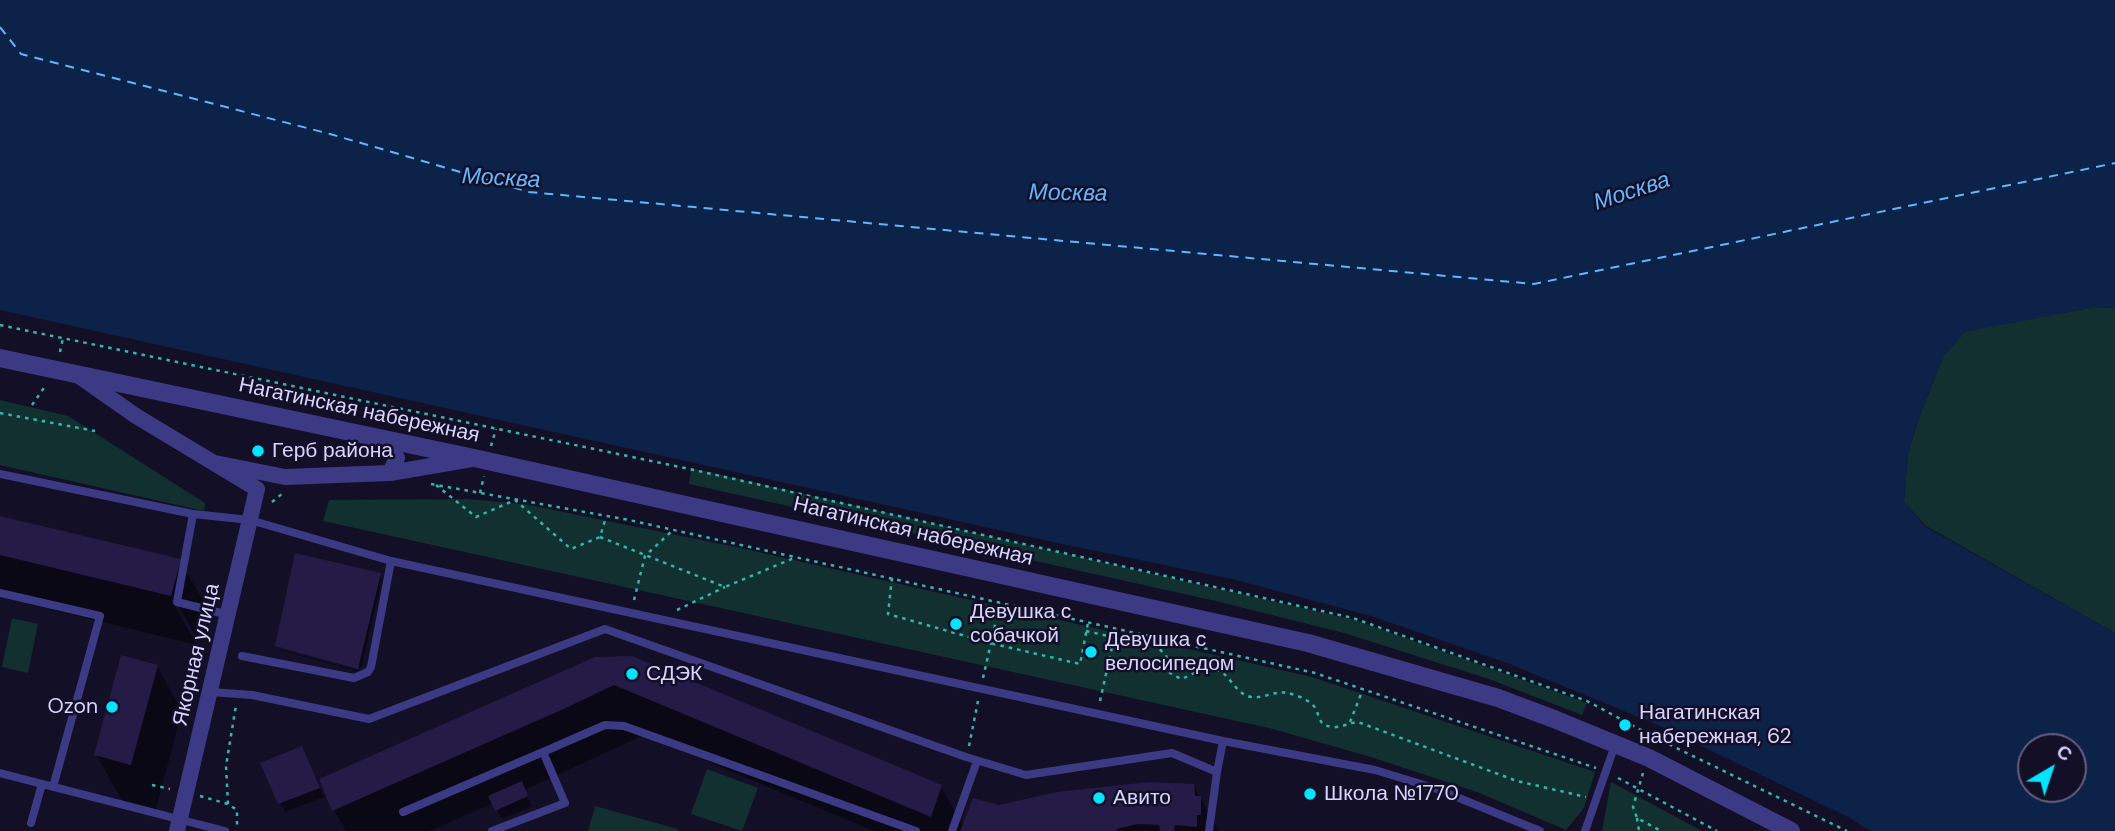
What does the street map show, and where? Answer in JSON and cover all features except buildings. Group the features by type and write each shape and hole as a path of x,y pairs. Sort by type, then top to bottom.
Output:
{"street":[{"name":"Нагатинская набережная","path":"0,358 474,458 1308,643 1498,698 1615,744 1694,780 1791,831"},
{"path":"79,376 136,415 257,489 285,477"},
{"path":"136,415 130,404 134,394 150,391"},
{"path":"387,440 397,458 390,473"},
{"path":"215,463 285,477 390,473 474,458"},
{"name":"Якорная улица","path":"179,825 257,489"}],"lane":[{"path":"0,474 193,514 250,520 391,561 1223,740 1375,770 1437,789 1517,827 1541,831"},
{"path":"193,514 177,602 229,615"},
{"path":"242,656 354,678 368,672 391,561"},
{"path":"0,593 100,616 53,787"},
{"path":"210,692 252,695 369,719 605,629 977,761 1026,775 1172,753 1217,772"},
{"path":"403,812 605,725 624,726 916,831"},
{"path":"1209,831 1223,740"},
{"path":"1584,831 1615,744"},
{"path":"492,831 565,803 543,752"},
{"path":"952,831 977,761"},
{"path":"0,773 179,825 225,831"},
{"path":"31,823 42,784"}],"path":[{"path":"0,325 685,468 1353,618 1587,701 1656,738 1847,831"},
{"path":"32,405 46,385"},
{"path":"0,413 96,431"},
{"path":"515,499 476,517 433,483 457,489 515,499 606,516 673,530 1315,673 1606,771 1717,831"},
{"path":"515,499 571,549 600,537 725,587"},
{"path":"600,537 606,516"},
{"path":"631,613 645,556 673,530"},
{"path":"659,619 796,557"},
{"path":"892,578 888,614 990,643 1080,664 1088,622"},
{"path":"985,673 1000,603"},
{"path":"1097,713 1116,629"},
{"path":"1086,631 1157,647 1166,655 1170,673 1181,679 1200,670 1222,672 1239,691 1251,697 1280,691 1307,700 1314,706 1322,725 1367,725 1517,781 1596,799"},
{"path":"967,757 981,688"},
{"path":"1349,723 1363,690"},
{"path":"228,804 226,766 237,694"},
{"path":"152,785 228,804 237,810 237,831"},
{"path":"1637,788 1633,807 1640,831"},
{"path":"1637,818 1661,831"}],"green space":[{"path":"2095,307 2115,308 2115,633 1926,526 1904,502 1908,454 1918,420 1943,357 1965,331"},
{"path":"0,400 68,416 205,503 204,511 0,465"},
{"path":"691,468 1355,620 1587,703 1582,715 1489,679 1344,633 1220,602 689,484"},
{"path":"467,499 524,504 736,547 1312,677 1595,772 1584,808 1566,830 1477,792 1371,757 1269,728 323,521 329,500"},
{"path":"12,618 38,624 28,673 2,667"},
{"path":"707,769 758,788 742,831 691,814"},
{"path":"1611,782 1702,831 1602,831"},
{"path":"595,806 678,829 678,831 588,831"}],"water":[{"name":"Москва","path":"0,0 2115,0 2115,308 2095,307 1965,332 1943,357 1918,420 1908,454 1904,502 1926,527 2115,633 2115,831 1871,831 1850,818 1658,725 1507,663 1371,616 1232,579 0,310"}],"ferry route":[{"path":"0,27 21,54 330,134 529,192 1534,284 2115,163"}],"place":[{"name":"Герб района","path":"258,451"},
{"name":"Девушка с собачкой","path":"956,624"},
{"name":"Девушка с велосипедом","path":"1091,652"},
{"name":"СДЭК","path":"632,674"},
{"name":"Ozon","path":"112,707"},
{"name":"Нагатинская набережная, 62","path":"1625,725"},
{"name":"Школа №1770","path":"1310,794"},
{"name":"Авито","path":"1099,798"}]}
